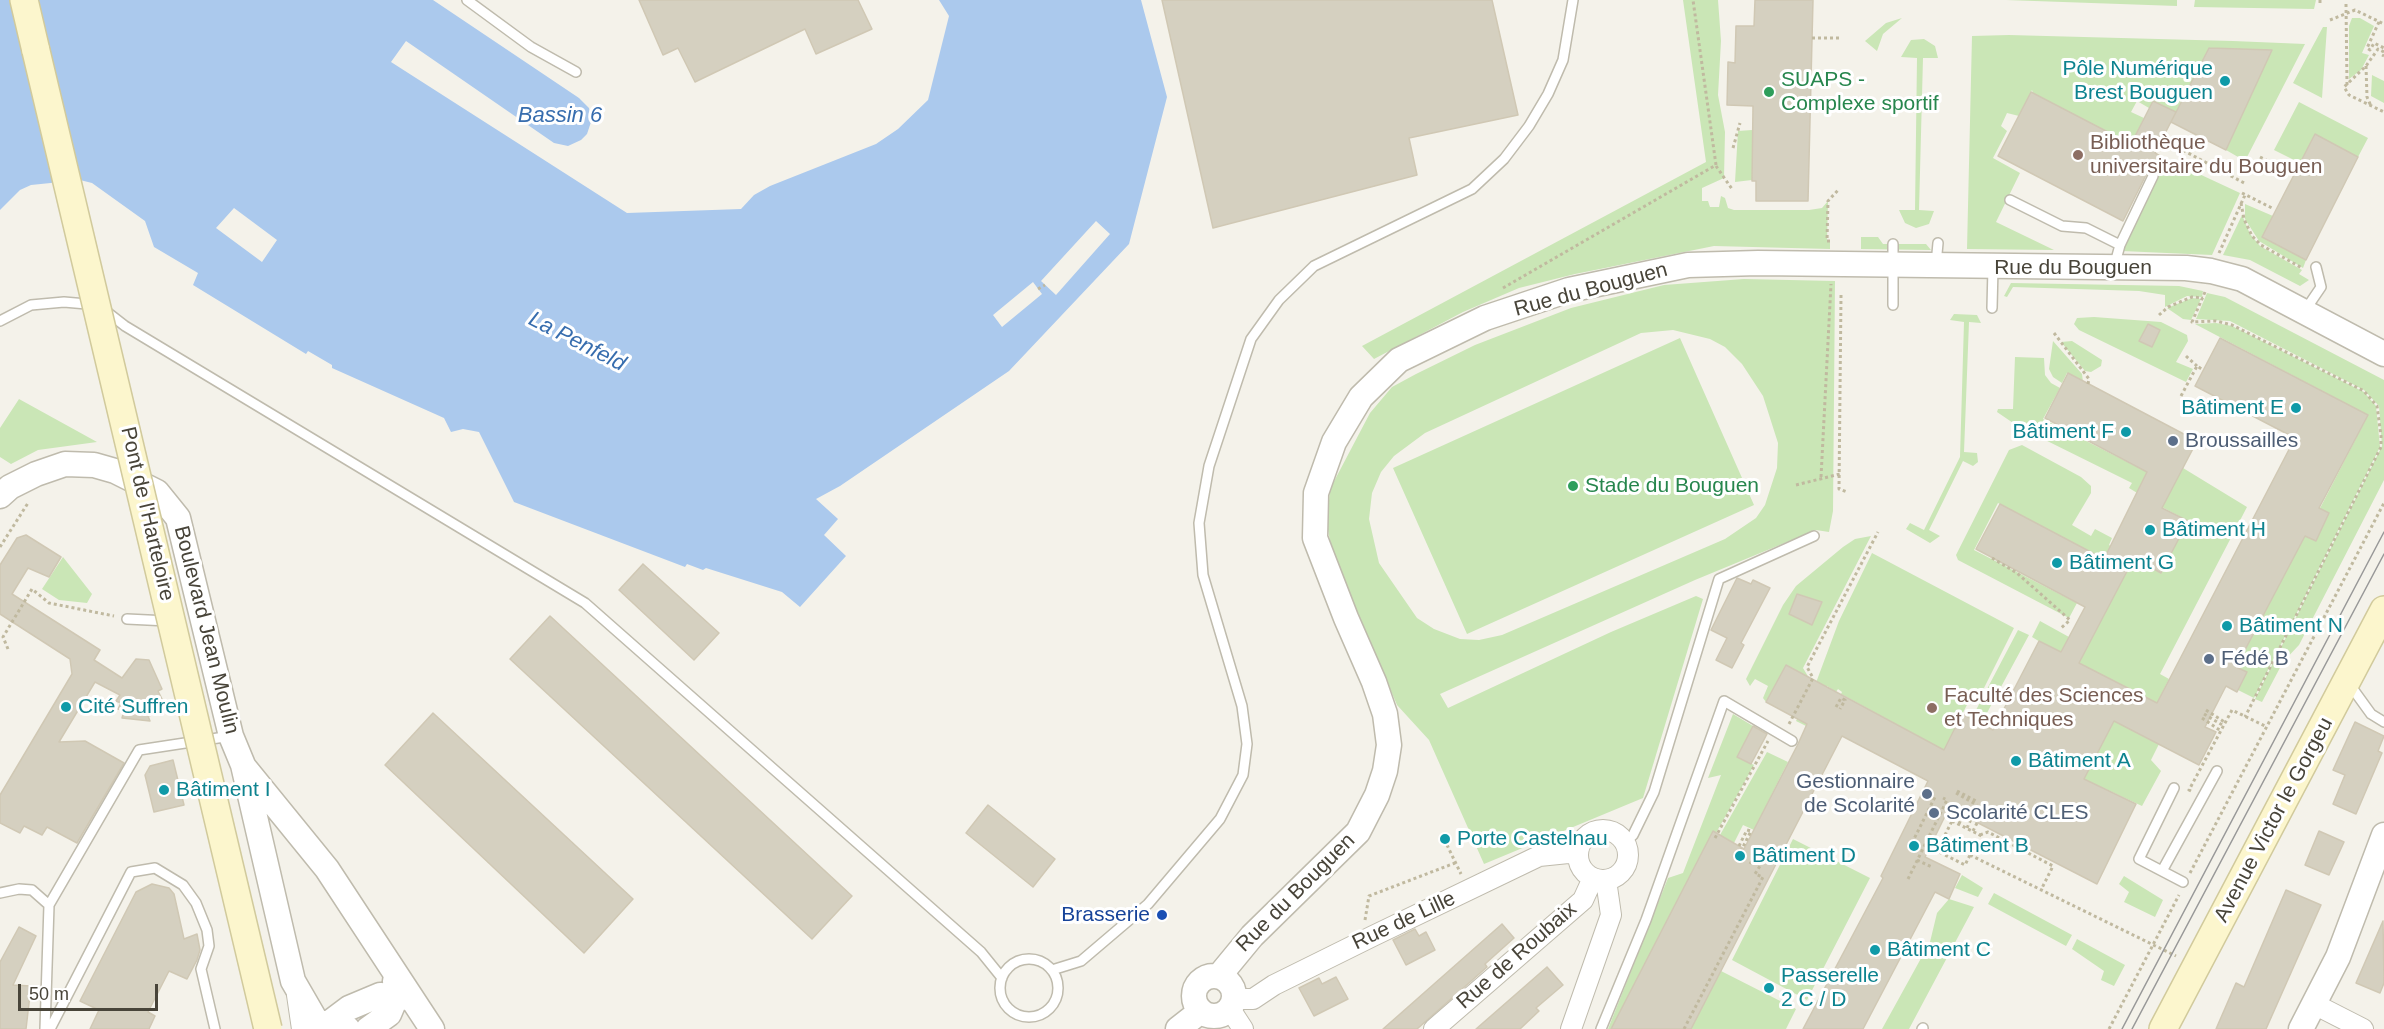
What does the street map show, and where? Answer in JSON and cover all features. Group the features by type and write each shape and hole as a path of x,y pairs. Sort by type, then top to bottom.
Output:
{"main road":[{"name":"Pont de l'Harteloire","path":"24,0 268,1029"},
{"name":"Avenue Victor le Gorgeu","path":"2163,1029 2384,610"}],"street":[{"name":"Rue du Bouguen","path":"1219,976 1252,936 1358,832 1377,795 1385,771 1389,745 1385,714 1315,538 1316,494 1334,442 1361,397 1399,360 1485,318 1569,290 1688,265 1893,255 1936,267 1993,268 2117,256 2211,271 2242,279 2384,354"},
{"name":"Boulevard Jean Moulin","path":"0,496 10,487 36,474 65,464 94,465 115,471 157,492 178,518 231,736 243,765 293,981 315,1019 316,1028"},
{"name":"Boulevard Jean Moulin","path":"243,765 327,869 400,990 432,1029"},
{"path":"1571,1029 1611,915 1600,879 1579,864 1578,852 1587,835 1599,830 1616,833 1625,842 1628,852 1624,869 1614,878 1600,879"},
{"path":"2301,1029 2338,957 2384,834"},
{"name":"Rue de Lille","path":"1232,1004 1253,999 1274,985 1372,936 1539,856 1578,852"},
{"name":"Rue de Roubaix","path":"1434,1029 1583,900 1600,879"},
{"path":"1232,1004 1220,1016 1207,1015 1201,1011 1194,998 1196,987 1205,978 1219,976 1228,980 1233,988 1232,1004 1243,1029"},
{"path":"316,1028 362,1001 400,990"},
{"path":"368,1029 389,1014 400,990"},
{"path":"2314,1004 2363,1029"},
{"path":"1178,1028 1201,1011"},
{"path":"316,1028 348,1029"}],"lane":[{"path":"467,0 531,47 576,72"},
{"path":"1052,970 1081,961 1148,904 1220,819 1243,775 1247,744 1242,706 1203,575 1199,523 1209,466 1251,339 1279,300 1314,267 1472,189 1504,159 1529,126 1548,94 1563,60 1573,0"},
{"path":"2010,200 2062,226 2086,228 2117,256 2153,176"},
{"path":"1936,267 1938,243"},
{"path":"1893,255 1893,305"},
{"path":"2304,312 2321,287 2316,267"},
{"path":"1992,308 1993,268"},
{"path":"0,321 31,305 64,302 98,305 125,326 585,603 981,952 1002,978"},
{"path":"1625,842 1634,835 1654,792 1719,579 1814,536"},
{"path":"127,619 168,621"},
{"path":"2347,681 2364,706 2384,722"},
{"path":"1601,1029 1646,920 1724,701 1792,741"},
{"path":"47,1029 49,905 139,750 231,736"},
{"path":"2162,871 2217,771"},
{"path":"2174,788 2139,859 2184,882"},
{"path":"47,1029 131,872 155,868 183,885 196,903 207,930 209,946 201,969 215,1029"},
{"path":"0,893 19,888 32,890 49,905"},
{"path":"1025,959 1044,964 1052,970 1057,988 1051,1007 1043,1013 1024,1017 1006,1006 1000,988 1007,969 1025,959"},
{"path":"1023,1029 1024,1017"}],"path":[{"path":"1693,0 1716,165 1732,189"},
{"path":"2320,0 2320,5"},
{"path":"2346,4 2347,85 2344,87 2349,94 2384,112"},
{"path":"2330,20 2355,10 2384,24"},
{"path":"2379,22 2367,48 2370,50 2374,43 2383,53"},
{"path":"1812,38 1841,38"},
{"path":"2347,85 2367,66 2379,47"},
{"path":"2367,66 2367,97 2371,106"},
{"path":"1733,148 1740,123"},
{"path":"2162,139 2246,184"},
{"path":"2260,157 2291,173"},
{"path":"1493,294 1716,165"},
{"path":"1827,241 1828,201 1839,189"},
{"path":"2218,257 2244,194 2274,209"},
{"path":"2241,204 2244,219 2252,236 2261,245 2302,268"},
{"path":"1821,477 1831,281"},
{"path":"1038,289 1045,285"},
{"path":"2206,292 2192,322 2216,321 2232,325 2364,392 2377,406 2381,447 2246,717"},
{"path":"1841,295 1839,489 1847,492"},
{"path":"2159,315 2168,307 2192,297 2203,298"},
{"path":"2054,333 2089,379 2088,384"},
{"path":"2187,356 2204,370"},
{"path":"2181,396 2197,366"},
{"path":"1796,485 1840,474"},
{"path":"0,547 29,501"},
{"path":"2184,882 2384,502"},
{"path":"1715,838 1776,731 1792,722 1813,678 1807,667 1878,532"},
{"path":"1992,558 2017,573 2070,620 2060,629"},
{"path":"8,649 3,637 32,589 49,603 127,619"},
{"path":"1836,707 1841,698 1845,700 1840,709"},
{"path":"2202,797 2189,790 2232,710 2265,726"},
{"path":"2221,730 2204,714 2225,724"},
{"path":"1956,792 1978,803"},
{"path":"1908,879 1915,870 1916,859 1921,847 1947,800 1943,798"},
{"path":"1912,843 1932,802"},
{"path":"1916,859 1943,805"},
{"path":"1937,851 1955,810"},
{"path":"1926,814 1938,819"},
{"path":"1959,824 1963,815"},
{"path":"1967,828 1971,819"},
{"path":"1952,820 1980,834 1988,832 2053,866 2041,890"},
{"path":"1973,831 1977,822"},
{"path":"1739,846 1747,830 1751,831 1741,851"},
{"path":"1928,852 1937,851 1965,865 1980,834"},
{"path":"1910,849 1914,837"},
{"path":"1912,843 1921,847"},
{"path":"1367,925 1363,918 1368,896 1455,862 1447,846"},
{"path":"1970,855 2180,958"},
{"path":"1684,1029 1756,885 1763,878 1755,874 1763,861 1754,857 1749,866"},
{"path":"1916,859 1916,862 1922,864"},
{"path":"1916,859 1932,867"},
{"path":"2109,1029 2180,892"}],"green space":[{"path":"1683,0 1718,0 1721,41 1718,95 1725,132 1724,178 1702,188 1702,201 1708,201 1710,207 1719,207 1721,196 1725,198 1728,208 1734,210 1809,210 1822,208 1828,201 1827,240 1830,241 1830,249 1714,246 1575,274 1519,288 1463,312 1374,359 1362,346 1706,162"},
{"path":"2006,0 2177,0 2177,6"},
{"path":"2195,0 2316,0 2314,9 2194,7"},
{"path":"1902,18 1883,34 1877,51 1865,41 1886,23"},
{"path":"2352,18 2360,18 2374,26 2362,53 2369,55 2361,70 2349,79 2349,26"},
{"path":"2323,27 2327,27 2322,98 2293,83"},
{"path":"2009,35 2305,44 2245,161 2226,150 2272,50 2209,48 2176,112 2154,101 2149,108 2137,101 2131,112 2144,118 2131,144 2033,93 2032,90 2019,116 2007,113 2001,126 2007,131 1993,158 2020,173 1996,222 2054,250 1967,249 1972,36"},
{"path":"1924,39 1935,46 1938,58 1923,58 1919,210 1934,211 1929,224 1916,228 1905,223 1899,210 1915,210 1917,58 1901,57 1911,40"},
{"path":"2372,75 2384,81 2384,103 2371,96"},
{"path":"2299,102 2368,138 2358,157 2315,134 2300,163 2274,150"},
{"path":"1752,130 1752,180 1735,182 1738,131"},
{"path":"2167,159 2240,193 2212,255 2122,251"},
{"path":"2245,204 2273,216 2262,237 2306,260 2303,268 2259,241 2245,219"},
{"path":"2242,215 2250,234 2260,246 2302,270 2299,274 2309,280 2300,286 2250,260 2223,255"},
{"path":"1861,237 1878,237 1883,244 1926,244 1931,250 1861,249"},
{"path":"1744,279 1835,281 1833,511 1829,532 1816,530 1695,580 1440,694 1448,708 1611,632 1696,596 1703,599 1643,798 1484,864 1429,740 1397,705 1332,552 1327,524 1330,489 1370,413 1392,387 1475,345 1571,308 1664,285","holes":["1673,330 1710,339 1725,347 1742,364 1763,396 1778,443 1777,468 1765,505 1756,518 1725,539 1502,635 1479,640 1460,639 1434,629 1417,618 1379,563 1369,519 1372,493 1381,472 1394,456 1425,433 1641,333"]},
{"path":"2011,283 2179,286 2203,291 2202,297 2187,296 2165,307 2165,295 2139,291 2013,287 2007,297 2004,296"},
{"path":"2207,293 2225,297 2384,380 2384,480 2299,645 2283,662 2262,702 2255,699 2382,446 2379,406 2364,390 2230,321 2196,319"},
{"path":"2192,298 2201,299 2191,320 2183,319 2167,308"},
{"path":"1954,314 1977,315 1981,323 1969,322 1964,452 1977,453 1978,462 1973,466 1963,461 1929,530 1940,536 1930,543 1906,529 1910,523 1924,530 1960,457 1964,322 1950,320"},
{"path":"2094,317 2161,322 2187,335 2188,341 2176,362 2193,369 2186,382 2079,330 2074,324 2077,318"},
{"path":"2216,323 2232,326 2364,392 2376,406 2380,447 2254,698 2238,690 2247,672 2235,668 2306,534 2316,541 2329,513 2322,510 2315,518 2368,415 2195,324"},
{"name":"Stade du Bouguen","path":"1680,338 1754,505 1467,634 1393,468"},
{"path":"2053,341 2082,374 2083,382 2067,373 2062,383 2053,377 2049,369"},
{"path":"2072,341 2102,360 2101,366 2091,372 2085,371 2061,342"},
{"path":"2015,357 2044,358 2045,375 2051,383 2060,388 2043,419 2149,473 2152,502 2129,488 2132,483 2019,427 1997,412 1998,409 2013,409"},
{"path":"19,399 97,442 38,450 11,464 0,457 0,428"},
{"path":"2022,445 2081,477 2091,486 2091,493 2072,525 2091,536 2095,529 2112,538 2109,545 2125,554 2104,559 1998,503 1974,550 2077,603 2069,618 1958,560 1956,555 2009,450"},
{"path":"2183,468 2247,507 2160,674 2169,679 2157,703 2079,663 2134,558 2161,572 2188,521 2162,507"},
{"path":"1871,536 1803,668 1809,678 1786,665 1766,702 1763,698 1768,686 1755,679 1750,686 1746,679 1783,605 1796,586 1843,547 1855,539"},
{"path":"1872,553 2014,628 1982,692 1973,693 1944,750 1841,694 1842,692 1838,689 1836,692 1827,686 1806,726 1796,721 1817,680 1839,621"},
{"path":"63,557 92,594 87,603 59,600 42,589"},
{"path":"2040,621 2069,637 2060,654 2032,637"},
{"path":"2018,630 2029,635 1981,724 1964,715 1976,710"},
{"path":"1733,714 1753,726 1738,757 1754,765 1716,833 1713,832 1611,1029 1608,1029 1668,878 1683,873 1721,775 1708,778"},
{"path":"2114,721 2159,744 2151,760 2161,771 2142,806 2084,779"},
{"path":"1767,752 1788,762 1754,830 1743,825 1734,843 1720,835"},
{"path":"1793,839 1870,878 1807,1000 1732,960"},
{"path":"1962,875 1983,888 1978,897 1955,888"},
{"path":"2124,876 2163,900 2155,917 2124,902 2129,892 2119,884"},
{"path":"1994,893 2072,935 2066,946 1988,904"},
{"path":"1949,899 1974,907 1909,1029 1882,1029 1930,942 1937,913"},
{"path":"2077,939 2125,965 2114,986 2101,980 2104,971 2072,949"},
{"path":"1721,971 1796,1009 1786,1029 1691,1029"}],"water":[{"path":"0,0 433,0 579,98 589,108 591,122 587,134 581,140 568,146 554,143 406,41 391,62 627,213 741,209 754,195 770,186 876,144 898,129 928,100 949,16 939,0 1141,0 1167,97 1129,244 1009,371 840,486 816,499 838,519 824,535 846,556 800,607 782,592 706,568 703,570 687,564 685,567 514,502 479,432 463,429 451,432 444,418 332,368 332,365 308,351 306,354 193,285 198,273 154,247 145,221 92,183 80,180 31,185 20,190 0,210"}],"pier":[{"path":"234,208 277,240 262,262 216,228"},
{"path":"1096,221 1110,234 1056,295 1041,281"},
{"path":"1033,282 1042,294 1002,327 993,315"}],"building":[{"path":"639,0 858,0 872,29 816,54 805,29 695,82 678,48 663,55"},
{"path":"1162,0 1492,0 1518,115 1409,138 1417,175 1213,228"},
{"name":"SUAPS - Complexe sportif","path":"1755,0 1813,0 1808,201 1756,201 1756,181 1752,181 1753,106 1727,105 1728,62 1735,63 1736,26 1754,26"},
{"name":"Pôle Numérique Brest Bouguen","path":"2209,48 2272,50 2226,150 2171,122"},
{"name":"Bibliothèque universitaire du Bouguen","path":"2031,92 2131,144 2153,101 2176,112 2155,153 2160,156 2153,169 2147,173 2123,221 1998,156"},
{"path":"2315,134 2358,157 2306,260 2262,237"},
{"path":"2148,324 2160,330 2152,347 2139,341"},
{"path":"2220,338 2368,415 2319,508 2329,513 2316,541 2305,536 2236,667 2247,672 2237,692 2226,686 2205,727 2216,732 2199,765 2114,721 2084,779 2136,804 2097,884 1949,808 1925,857 1960,874 1949,899 1935,892 1863,1029 1803,1029 1883,878 1881,876 1928,781 1842,736 1691,1029 1611,1029 1713,831 1744,849 1798,744 1807,724 1766,702 1786,665 1944,750 1962,714 1993,730 2039,641 2061,652 2085,607 1976,549 2000,504 2104,559 2147,472 2045,418 2068,373 2197,441 2162,508 2188,521 2161,573 2134,558 2079,663 2157,703 2295,438 2195,386"},
{"path":"26,535 61,557 49,577 28,568 12,594 100,650 94,660 122,678 136,659 149,660 162,689 158,691 162,699 157,701 160,707 154,709 156,714 148,716 150,721 122,718 124,711 118,709 121,703 116,701 120,695 95,682 59,742 85,741 124,763 77,843 47,827 42,835 24,826 20,833 0,823 0,795 72,674 70,659 0,614 0,565 17,538"},
{"path":"643,564 719,633 694,660 619,590"},
{"path":"1737,578 1751,584 1753,580 1770,588 1741,643 1744,645 1732,668 1716,660 1727,638 1711,630"},
{"path":"1797,594 1822,602 1812,625 1789,614"},
{"path":"550,616 852,896 812,939 510,659"},
{"path":"433,713 633,899 584,953 385,765"},
{"path":"2355,722 2384,736 2378,751 2382,753 2356,814 2333,804 2345,775 2333,770"},
{"path":"1753,726 1767,734 1751,764 1737,757"},
{"name":"Bâtiment I","path":"173,760 184,805 154,812 145,775 150,766"},
{"path":"988,805 1055,859 1033,887 966,833"},
{"path":"2319,831 2344,842 2329,875 2305,865"},
{"path":"152,884 169,888 174,894 184,939 197,934 200,950 197,960 187,979 169,971 148,1012 155,1016 149,1029 90,1029 99,1010 80,1001 136,892"},
{"path":"2286,890 2321,905 2266,1029 2216,1029 2236,983 2244,987"},
{"path":"2383,921 2384,983 2380,993 2356,983"},
{"path":"1502,924 1514,938 1485,964 1487,967 1417,1029 1383,1029"},
{"path":"19,927 36,936 13,985 31,986 26,1029 0,1029 0,962"},
{"path":"1415,929 1419,936 1426,932 1435,950 1406,965 1393,940"},
{"path":"1547,967 1563,985 1536,1008 1539,1011 1520,1029 1476,1029"},
{"path":"1336,977 1348,999 1314,1016 1299,988 1319,978 1322,984"}],"tram line":[{"path":"2122,1029 2384,532"},
{"path":"2132,1029 2384,554"}],"place":[{"name":"Pôle Numérique Brest Bouguen","path":"2225,81"},
{"name":"SUAPS - Complexe sportif","path":"1769,92"},
{"name":"Bibliothèque universitaire du Bouguen","path":"2078,155"},
{"name":"Bâtiment E","path":"2296,408"},
{"name":"Bâtiment F","path":"2126,432"},
{"name":"Broussailles","path":"2173,441"},
{"name":"Stade du Bouguen","path":"1573,486"},
{"name":"Bâtiment H","path":"2150,530"},
{"name":"Bâtiment G","path":"2057,563"},
{"name":"Bâtiment N","path":"2227,626"},
{"name":"Fédé B","path":"2209,659"},
{"name":"Cité Suffren","path":"66,707"},
{"name":"Faculté des Sciences et Techniques","path":"1932,708"},
{"name":"Bâtiment A","path":"2016,761"},
{"name":"Bâtiment I","path":"164,790"},
{"name":"Gestionnaire de Scolarité","path":"1927,794"},
{"name":"Scolarité CLES","path":"1934,813"},
{"name":"Porte Castelnau","path":"1445,839"},
{"name":"Bâtiment B","path":"1914,846"},
{"name":"Bâtiment D","path":"1740,856"},
{"name":"Brasserie","path":"1162,915"},
{"name":"Bâtiment C","path":"1875,950"},
{"name":"Passerelle 2 C / D","path":"1769,988"}],"water label":[{"name":"Bassin 6","path":"560,116"},
{"name":"La Penfeld","path":"577,342"}]}
